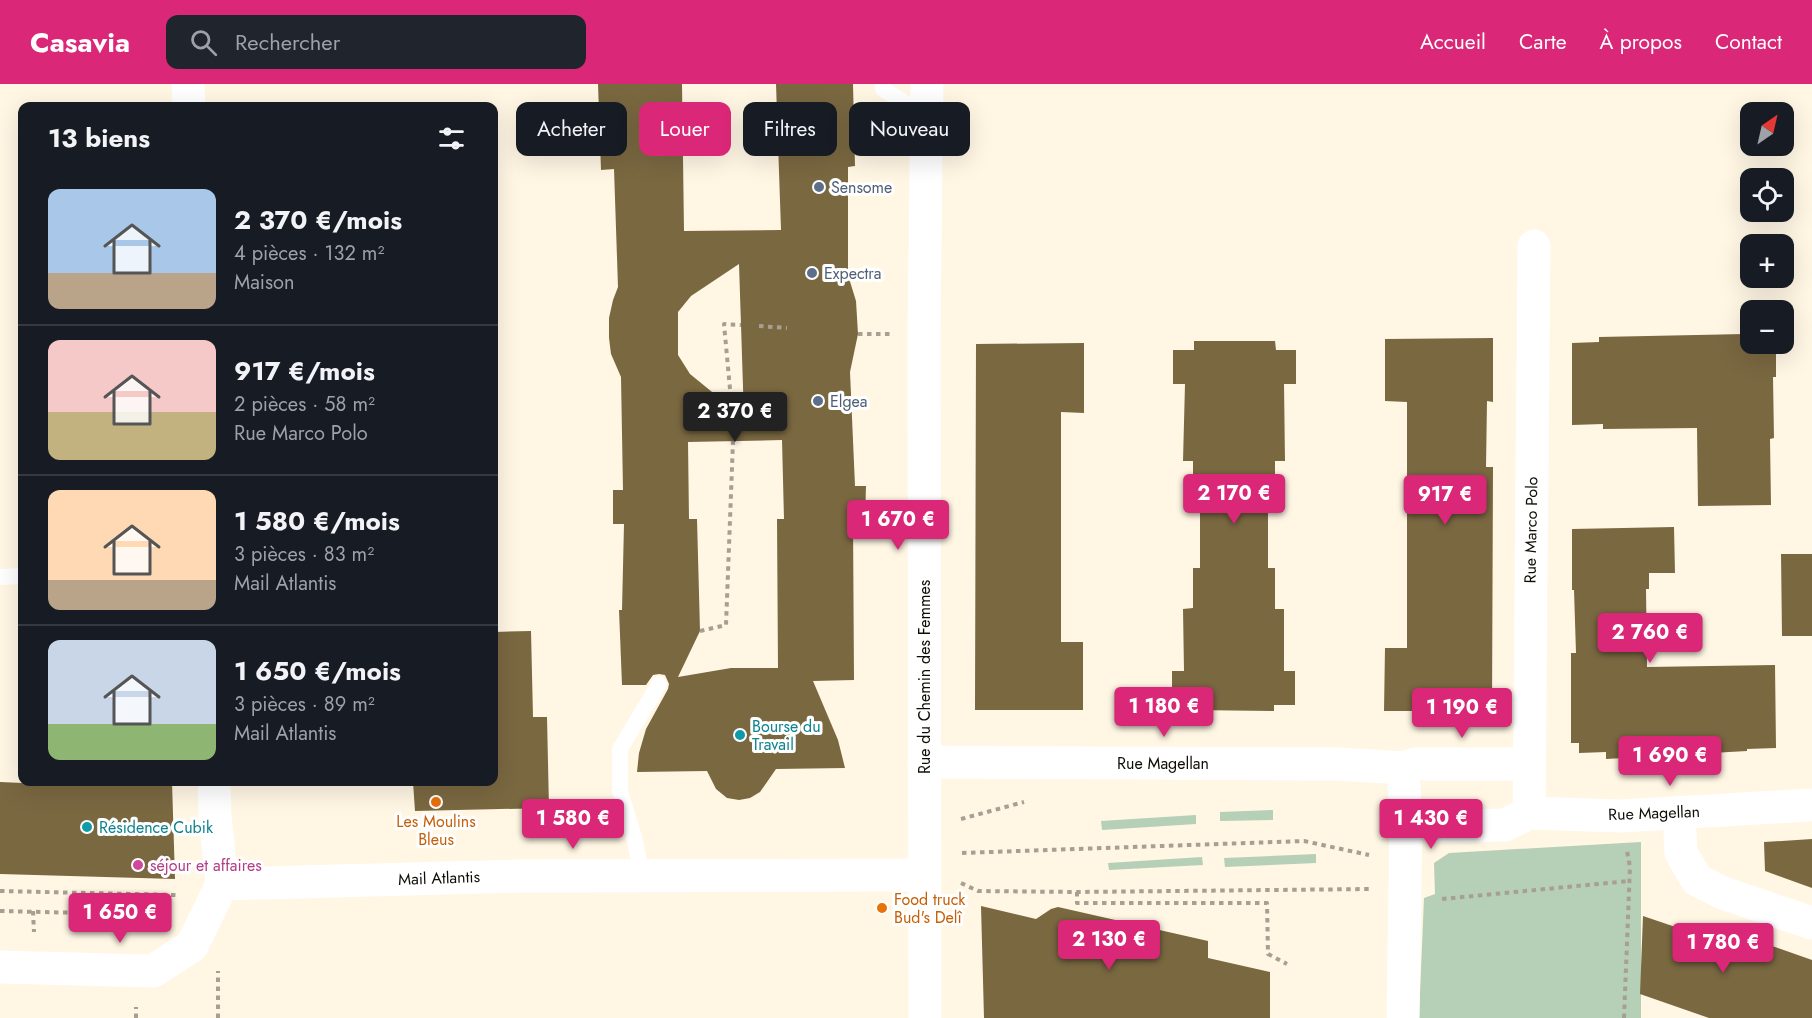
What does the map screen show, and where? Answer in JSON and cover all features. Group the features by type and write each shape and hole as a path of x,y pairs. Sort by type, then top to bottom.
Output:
{"street":[{"path":"188,84 189,102"},
{"name":"Rue du Chemin des Femmes","path":"927,84 927,102"},
{"name":"Rue du Chemin des Femmes","path":"925,1018 924,333 926,156"},
{"name":"Rue Marco Polo","path":"1529,813 1534,246"},
{"name":"Rue Magellan","path":"924,762 1338,764 1403,768 1416,765 1529,764"},
{"path":"1403,768 1406,818 1403,1018"},
{"path":"0,967 153,970 192,946 222,884 213,786"},
{"name":"Rue Magellan","path":"1406,818 1442,826 1506,825 1529,813 1621,816 1812,805"},
{"path":"1678,812 1681,854 1697,880 1723,893 1812,923"},
{"name":"Mail Atlantis","path":"222,884 521,876 924,875"}],"lane":[{"path":"882,84 883,89 903,102"},
{"path":"0,577 18,576"},
{"path":"642,875 634,837 620,791 620,749 659,684"}],"path":[{"path":"730,388 724,324 741,325"},
{"path":"759,326 786,328"},
{"path":"700,631 726,625 733,441"},
{"path":"960,819 1024,802"},
{"path":"1621,816 1630,867 1624,1018"},
{"path":"962,854 1304,841 1371,855"},
{"path":"961,842 962,863"},
{"path":"962,873 962,895"},
{"path":"962,883 978,891 1405,895 1629,882"},
{"path":"0,891 185,895"},
{"path":"1077,892 1077,903 1268,903 1268,954 1287,964"},
{"path":"0,911 177,915"},
{"path":"33,912 34,936"},
{"path":"218,970 218,1018"}],"green space":[{"path":"1273,810 1273,820 1220,821 1220,812"},
{"path":"1196,815 1196,824 1102,830 1101,821"},
{"path":"1641,842 1641,1018 1419,1018 1424,898 1435,894 1434,863 1449,853"},
{"path":"1316,854 1316,863 1225,867 1224,858"},
{"path":"1202,857 1203,865 1109,870 1108,863"}],"building":[{"path":"598,84 682,84 682,102 639,102 639,156 683,156 684,231 781,230 778,156 837,156 837,102 777,102 776,84 853,84 853,102 849,102 849,156 855,156 855,166 848,167 848,275 856,301 858,334 850,372 855,486 866,486 865,521 853,521 854,680 813,681 838,740 845,768 776,769 760,792 750,798 739,800 727,798 716,789 707,771 637,772 639,753 646,729 669,684 665,675 659,674 653,675 646,685 622,685 619,610 622,610 624,524 613,524 613,490 623,490 621,377 611,354 609,338 609,318 618,287 614,169 601,170 601,156 627,156 627,102 599,102","holes":["739,264 744,418 690,374 678,355 678,312 691,296","782,440 784,519 777,519 778,668 731,668 678,677 700,631 697,519 689,519 688,442"]},
{"path":"1740,334 1740,354 1776,354 1776,377 1773,377 1774,438 1770,439 1771,505 1698,506 1697,428 1603,429 1603,424 1572,425 1572,343 1599,342 1599,337"},
{"path":"1493,338 1493,402 1487,401 1486,467 1493,467 1492,711 1384,711 1385,648 1407,648 1407,402 1385,401 1385,339"},
{"path":"1194,341 1275,341 1276,350 1296,350 1296,384 1284,384 1285,461 1275,461 1275,502 1268,502 1268,568 1275,568 1275,609 1284,609 1284,671 1295,671 1295,705 1274,705 1274,711 1193,710 1192,705 1172,705 1172,671 1184,671 1183,609 1193,608 1193,568 1200,568 1200,502 1193,502 1193,461 1183,461 1185,384 1173,384 1173,350 1194,350"},
{"path":"1084,343 1084,413 1061,412 1061,642 1083,642 1083,710 975,710 976,344"},
{"path":"1674,527 1675,573 1649,573 1649,589 1646,589 1647,667 1775,665 1776,748 1606,759 1606,752 1579,753 1579,743 1571,743 1571,653 1576,653 1574,590 1572,590 1572,529"},
{"path":"1781,554 1812,554 1812,636 1782,636"},
{"path":"531,631 533,717 547,717 549,808 415,811 413,786 498,786 498,632"},
{"name":"Résidence Cubik","path":"0,782 18,783 18,786 172,786 175,879 0,874"},
{"path":"1812,839 1812,888 1765,871 1764,842"},
{"path":"981,906 1036,919 1058,907 1208,941 1208,958 1270,972 1270,1018 984,1018"},
{"path":"1643,916 1705,937 1710,924 1812,960 1812,1018 1709,1018 1640,994"}],"place":[{"name":"Sensome","path":"819,187"},
{"name":"Expectra","path":"812,273"},
{"name":"Elgea","path":"818,401"},
{"name":"Bourse du Travail","path":"740,735"},
{"name":"Les Moulins Bleus","path":"436,802"},
{"name":"Résidence Cubik","path":"87,827"},
{"name":"séjour et affaires","path":"138,865"},
{"name":"Food truck Bud's Delî","path":"882,908"}]}
